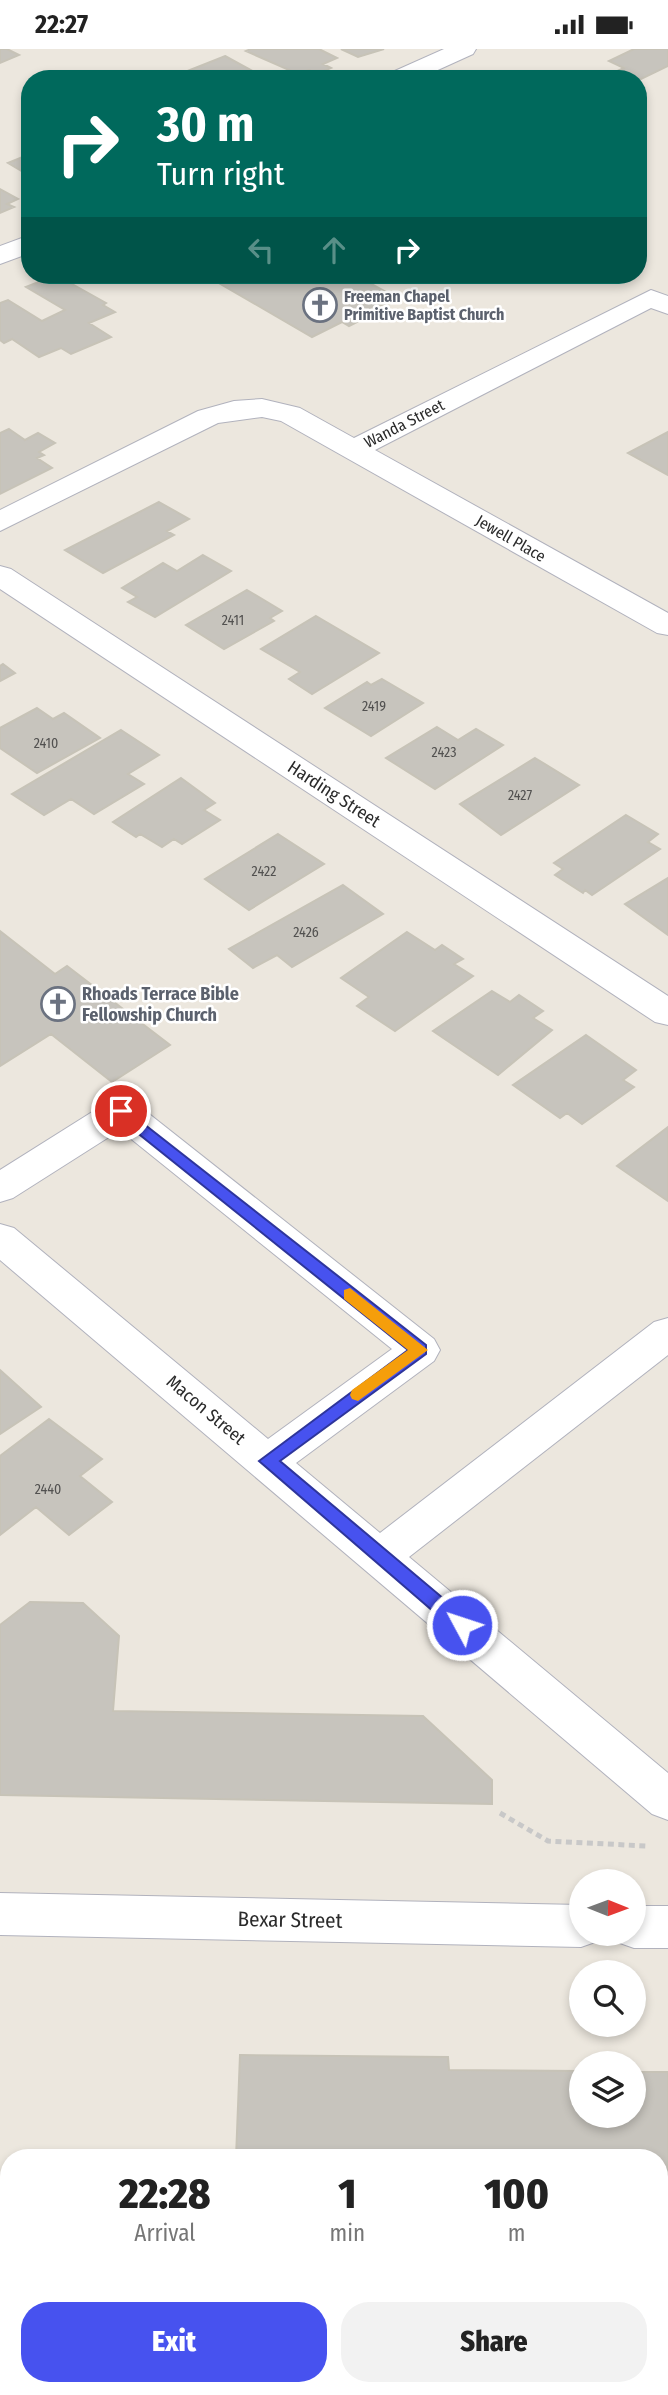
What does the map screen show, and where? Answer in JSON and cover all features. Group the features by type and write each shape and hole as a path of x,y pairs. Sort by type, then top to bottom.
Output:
{"street":[{"path":"417,70 464,49"},
{"path":"0,256 21,247"},
{"name":"Wanda Street","path":"0,522 208,417 234,410 262,408 290,414 354,449 659,302"},
{"name":"Jewell Place","path":"354,449 668,627"},
{"name":"Harding Street","path":"0,575 668,1013"},
{"path":"0,1188 121,1111 420,1350 268,1461"},
{"name":"Macon Street","path":"0,1238 668,1800"},
{"path":"380,1556 668,1333"},
{"name":"Bexar Street","path":"1,1921 569,1926"},
{"path":"646,1927 668,1927"}],"path":[{"path":"500,1814 548,1842 655,1846"}],"building":[{"path":"0,49 7,49 19,55 0,63"},
{"path":"319,49 337,58 323,64 331,68 326,70 289,70 246,51"},
{"path":"341,49 384,49 358,57"},
{"path":"634,49 668,49 668,66 647,76 647,70 620,70 624,68 609,61"},
{"path":"225,56 251,70 190,70"},
{"path":"21,158 21,171 8,163"},
{"path":"0,189 18,199 7,204 14,207 0,213"},
{"path":"34,284 72,284 106,303 103,305 115,312 89,323 111,337 71,354 61,348 39,357 12,339 4,343 0,340 0,303 8,300 42,321 65,310 26,287"},
{"name":"Freeman Chapel Primitive Baptist Church","path":"221,284 371,284 397,298 366,312 371,315 349,326 342,322 312,337"},
{"path":"9,429 25,440 38,433 55,443 39,452 44,455 37,458 52,468 0,494 0,433"},
{"path":"668,432 668,475 628,453"},
{"path":"159,502 189,519 167,531 174,535 103,573 65,550"},
{"path":"203,555 231,571 155,617 128,602 137,597 122,588 163,563 177,571"},
{"path":"247,590 282,611 270,618 274,621 224,649 186,625"},
{"path":"316,616 379,653 312,694 289,679 300,672 261,649"},
{"path":"3,664 15,673 0,681 0,666"},
{"path":"382,679 423,703 371,736 325,708 367,682 371,685"},
{"path":"37,708 53,719 64,713 100,738 37,773 0,748 0,728"},
{"path":"437,727 458,740 476,729 503,745 435,789 386,758"},
{"path":"121,730 159,755 128,774 144,784 94,814 71,799 44,815 12,794"},
{"path":"535,758 579,785 501,835 460,804"},
{"path":"181,778 215,803 204,810 220,820 182,844 174,839 162,847 140,834 136,837 113,822"},
{"path":"626,815 658,834 648,842 660,849 592,895 585,890 583,893 555,875 563,869 554,863"},
{"path":"278,834 324,864 249,910 205,879"},
{"path":"668,878 668,935 625,904"},
{"path":"343,885 383,914 292,967 277,955 253,968 229,949"},
{"name":"Rhoads Terrace Bible Fellowship Church","path":"0,931 55,974 67,966 170,1045 112,1082 51,1034 0,1066"},
{"path":"407,932 435,950 442,945 463,959 454,964 473,976 395,1031 357,1006 369,997 341,978"},
{"path":"492,991 510,1002 519,995 543,1011 533,1018 552,1030 498,1075 433,1031"},
{"path":"586,1035 636,1070 623,1080 634,1087 582,1124 567,1113 560,1118 513,1085"},
{"path":"668,1127 668,1201 617,1166"},
{"path":"0,1370 41,1407 0,1434"},
{"path":"49,1419 102,1459 80,1476 112,1502 69,1535 36,1507 0,1535 0,1456"},
{"path":"30,1602 83,1603 119,1636 113,1711 423,1716 492,1780 492,1804 0,1795 0,1625"},
{"path":"240,2055 448,2057 449,2070 569,2071 569,2128 646,2128 646,2072 668,2072 668,2149 236,2149"}],"slow traffic":[{"path":"350,1294 420,1350 358,1395"}],"place":[{"name":"Freeman Chapel Primitive Baptist Church","path":"320,305"},
{"name":"Rhoads Terrace Bible Fellowship Church","path":"58,1004"}],"route":[{"path":"121,1111 420,1350 268,1461 462,1625"}]}
